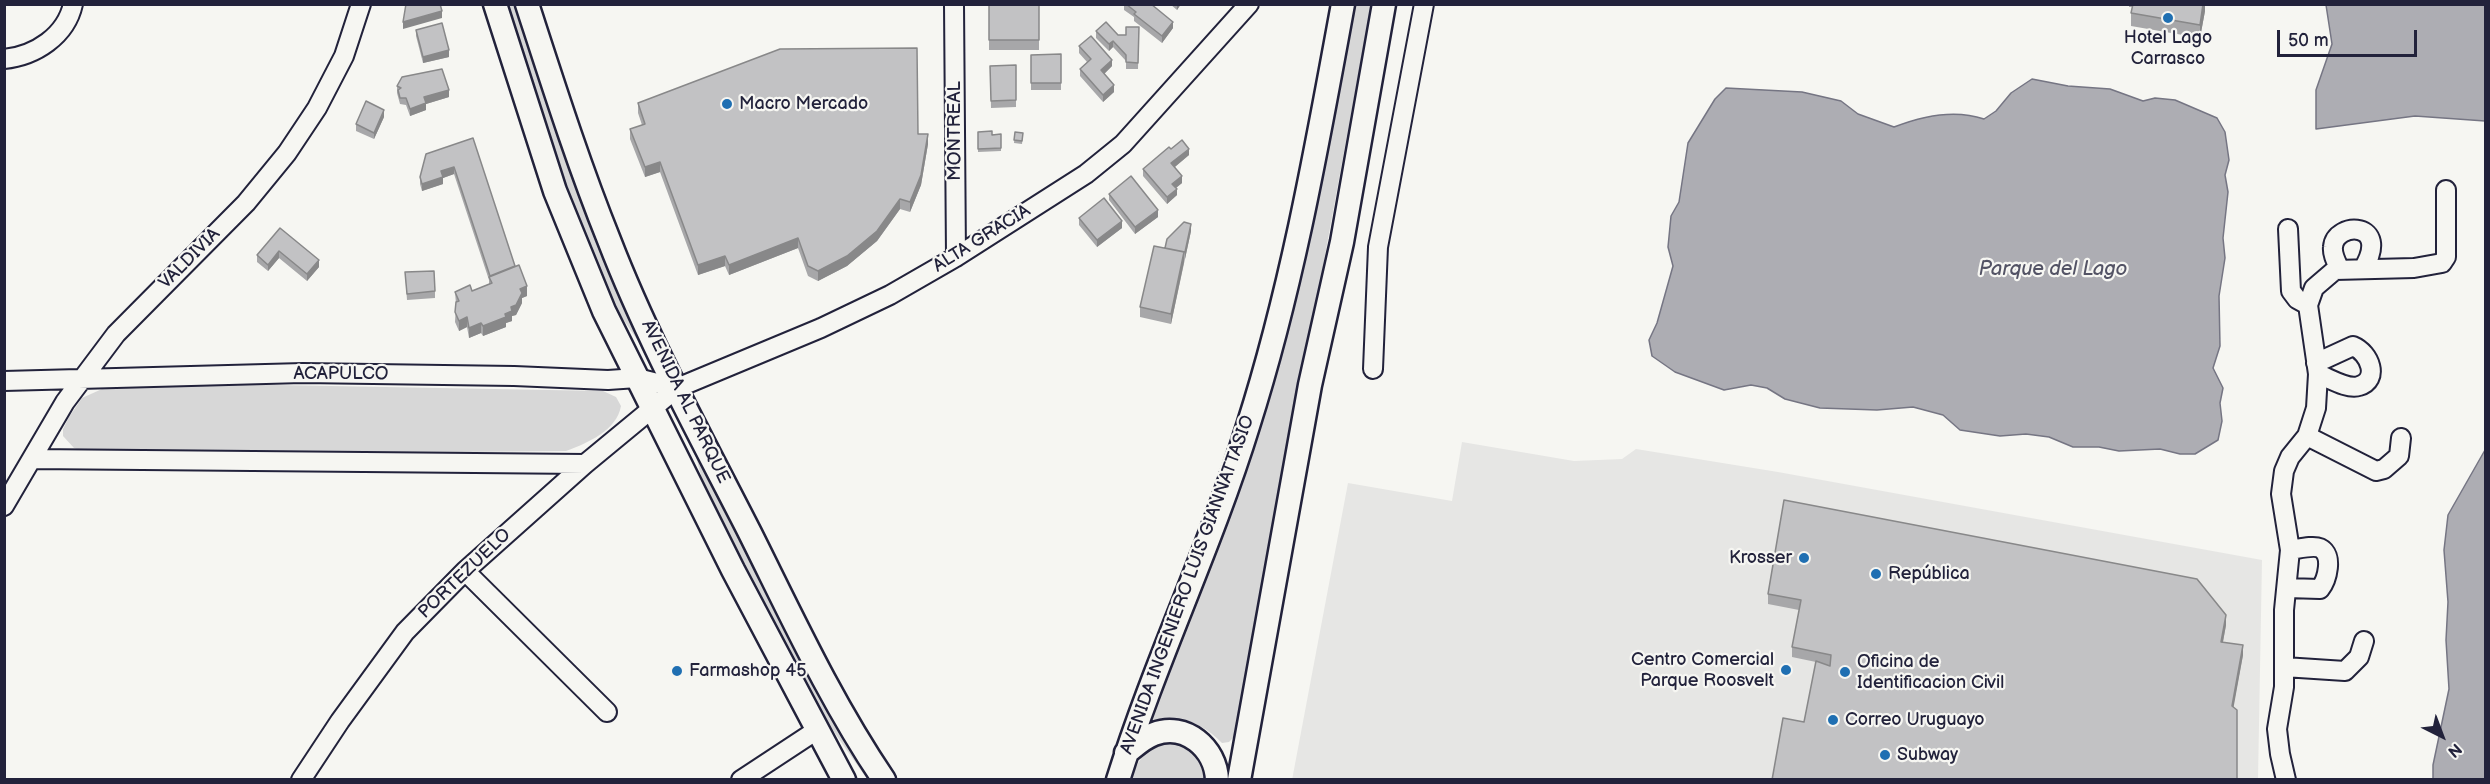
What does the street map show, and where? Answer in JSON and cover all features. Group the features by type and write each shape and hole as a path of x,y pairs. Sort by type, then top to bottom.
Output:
{"main road":[{"name":"AVENIDA AL PARQUE","path":"495,4 555,191 604,311 637,378 665,399 848,725 884,780"},
{"name":"AVENIDA AL PARQUE","path":"528,4 564,121 665,399 733,570 817,730"},
{"name":"AVENIDA INGENIERO LUIS GIANNATTASIO","path":"1118,780 1147,692 1199,566 1248,426 1297,246 1343,4"},
{"path":"1239,780 1310,385 1342,243 1384,4"},
{"path":"817,730 844,780"},
{"path":"817,730 854,780"},
{"path":"1126,753 1154,733 1166,731 1189,735 1209,752 1215,762 1217,780"}],"street":[{"path":"4,59 35,52 58,33 71,12 73,4"},
{"name":"VALDIVIA","path":"4,506 65,402 116,334 246,203 287,153 317,108 344,56 361,4"},
{"name":"MONTREAL","path":"954,4 956,257"},
{"name":"ALTA GRACIA","path":"665,399 890,295 956,257 1086,174 1123,144 1249,4"},
{"path":"1373,369 1378,247 1424,4"},
{"path":"2286,780 2277,729 2284,687 2284,610 2290,550 2281,494 2284,471 2290,457 2307,436 2316,408 2317,369 2308,305 2314,288 2335,270 2414,268 2442,263 2446,257 2446,190"},
{"path":"2288,229 2291,291 2297,299 2308,305"},
{"path":"2340,270 2333,245 2344,231 2354,229 2365,232 2371,239 2373,249 2363,269"},
{"name":"ACAPULCO","path":"4,381 314,374 514,376 608,380 637,378 665,399"},
{"name":"PORTEZUELO","path":"302,780 340,721 405,632 465,571 585,464 665,399"},
{"path":"2307,436 2376,471 2384,469 2399,456 2401,438"},
{"path":"32,459 585,464"},
{"path":"2287,588 2320,589 2327,575 2328,563 2323,550 2318,547 2290,550"},
{"path":"465,571 607,712"},
{"path":"2284,667 2345,670 2360,657 2364,641"},
{"path":"741,780 817,730"}],"shaded area":[{"path":"504,5 516,5 576,188 654,369 652,370 638,341 612,303 566,192"},
{"path":"1354,5 1371,5 1237,734 1229,742 1222,743 1206,730 1181,719 1149,723 1235,497 1279,360 1311,227"},
{"path":"222,384 603,391 616,397 621,406 608,429 592,440 566,451 240,454 84,451 74,448 63,436 63,429 69,417 82,398 102,389"},
{"path":"683,422 873,779 867,779 825,719 786,652 705,490 696,457 680,425"},
{"name":"Centro Comercial Parque Roosvelt","path":"1462,442 1574,461 1622,459 1636,449 1778,472 2262,560 2258,779 1292,780 1348,483 1452,501"},
{"path":"1167,742 1190,748 1195,752 1207,780 1131,780 1144,755"}],"water":[{"path":"2326,5 2485,5 2485,121 2415,116 2316,129 2316,90 2332,44"},
{"name":"Parque del Lago","path":"2032,79 2068,86 2110,89 2143,101 2155,98 2175,100 2217,118 2225,132 2229,160 2225,175 2228,192 2223,238 2225,258 2219,296 2220,346 2213,368 2223,388 2220,403 2222,421 2218,440 2195,454 2180,454 2160,449 2119,451 2099,447 2073,447 2049,437 2026,434 2000,436 1960,430 1943,415 1913,407 1877,410 1820,408 1785,399 1767,388 1751,385 1724,390 1675,372 1652,356 1649,340 1657,323 1673,266 1668,247 1671,216 1679,202 1688,143 1715,99 1726,88 1802,92 1841,101 1858,114 1894,127 1916,120 1950,114 1984,119 1996,111 2011,93"},
{"path":"2485,450 2485,779 2433,779 2433,765 2449,689 2446,640 2448,602 2444,550 2448,515"}],"building":[{"path":"406,4 440,4 442,11 403,22"},
{"path":"989,4 1039,4 1039,40 989,40"},
{"path":"1126,4 1151,4 1173,22 1162,36 1134,14 1136,12"},
{"path":"2133,4 2203,4 2200,25 2131,13"},
{"path":"1106,22 1118,35 1126,35 1126,27 1139,27 1138,63 1126,62 1126,55 1113,41 1109,44 1096,31"},
{"path":"442,23 449,50 423,57 416,30"},
{"path":"1091,36 1112,60 1101,70 1114,85 1103,95 1080,69 1091,59 1079,46"},
{"path":"917,48 918,134 928,134 921,175 910,202 900,199 877,231 847,256 818,271 808,266 798,238 729,265 725,256 698,265 660,162 645,167 630,129 645,124 638,103 780,49"},
{"path":"1061,54 1061,83 1031,83 1031,55"},
{"path":"1016,65 1016,100 991,101 990,66"},
{"path":"442,69 449,90 424,97 426,103 410,109 406,98 400,98 398,90 401,88 397,86 402,77"},
{"path":"366,101 384,110 374,133 356,124"},
{"path":"992,131 992,135 1001,134 1001,148 978,149 978,132"},
{"path":"1015,132 1023,133 1022,141 1014,140"},
{"path":"473,138 515,266 490,276 454,167 441,171 443,177 422,184 420,177 426,154"},
{"path":"1182,140 1189,149 1171,163 1182,176 1172,184 1177,189 1167,197 1143,169 1169,147 1171,149"},
{"path":"1131,176 1158,210 1135,227 1109,194"},
{"path":"1104,198 1122,221 1097,240 1079,218"},
{"path":"1184,222 1191,224 1185,252 1165,248 1167,239"},
{"path":"280,228 319,260 307,274 279,251 268,265 257,255"},
{"path":"1154,246 1184,252 1171,314 1140,307"},
{"path":"519,265 527,286 520,289 522,293 516,305 511,307 512,311 505,314 506,317 483,326 481,323 469,328 467,317 459,321 455,312 456,302 459,301 455,292 470,285 472,291 492,283 489,277"},
{"path":"434,271 435,291 407,294 405,272"},
{"path":"1784,500 2197,579 2226,615 2221,642 2243,645 2232,706 2237,710 2237,780 1772,780 1783,718 1804,722 1816,661 1830,666 1831,655 1792,647 1801,600 1768,594"}],"place":[{"name":"Hotel Lago Carrasco","path":"2168,18"},
{"name":"Macro Mercado","path":"727,104"},
{"name":"Krosser","path":"1804,558"},
{"name":"República","path":"1876,574"},
{"name":"Centro Comercial Parque Roosvelt","path":"1786,670"},
{"name":"Farmashop 45","path":"677,671"},
{"name":"Oficina de Identificacion Civil","path":"1845,672"},
{"name":"Correo Uruguayo","path":"1833,720"},
{"name":"Subway","path":"1885,755"}]}
